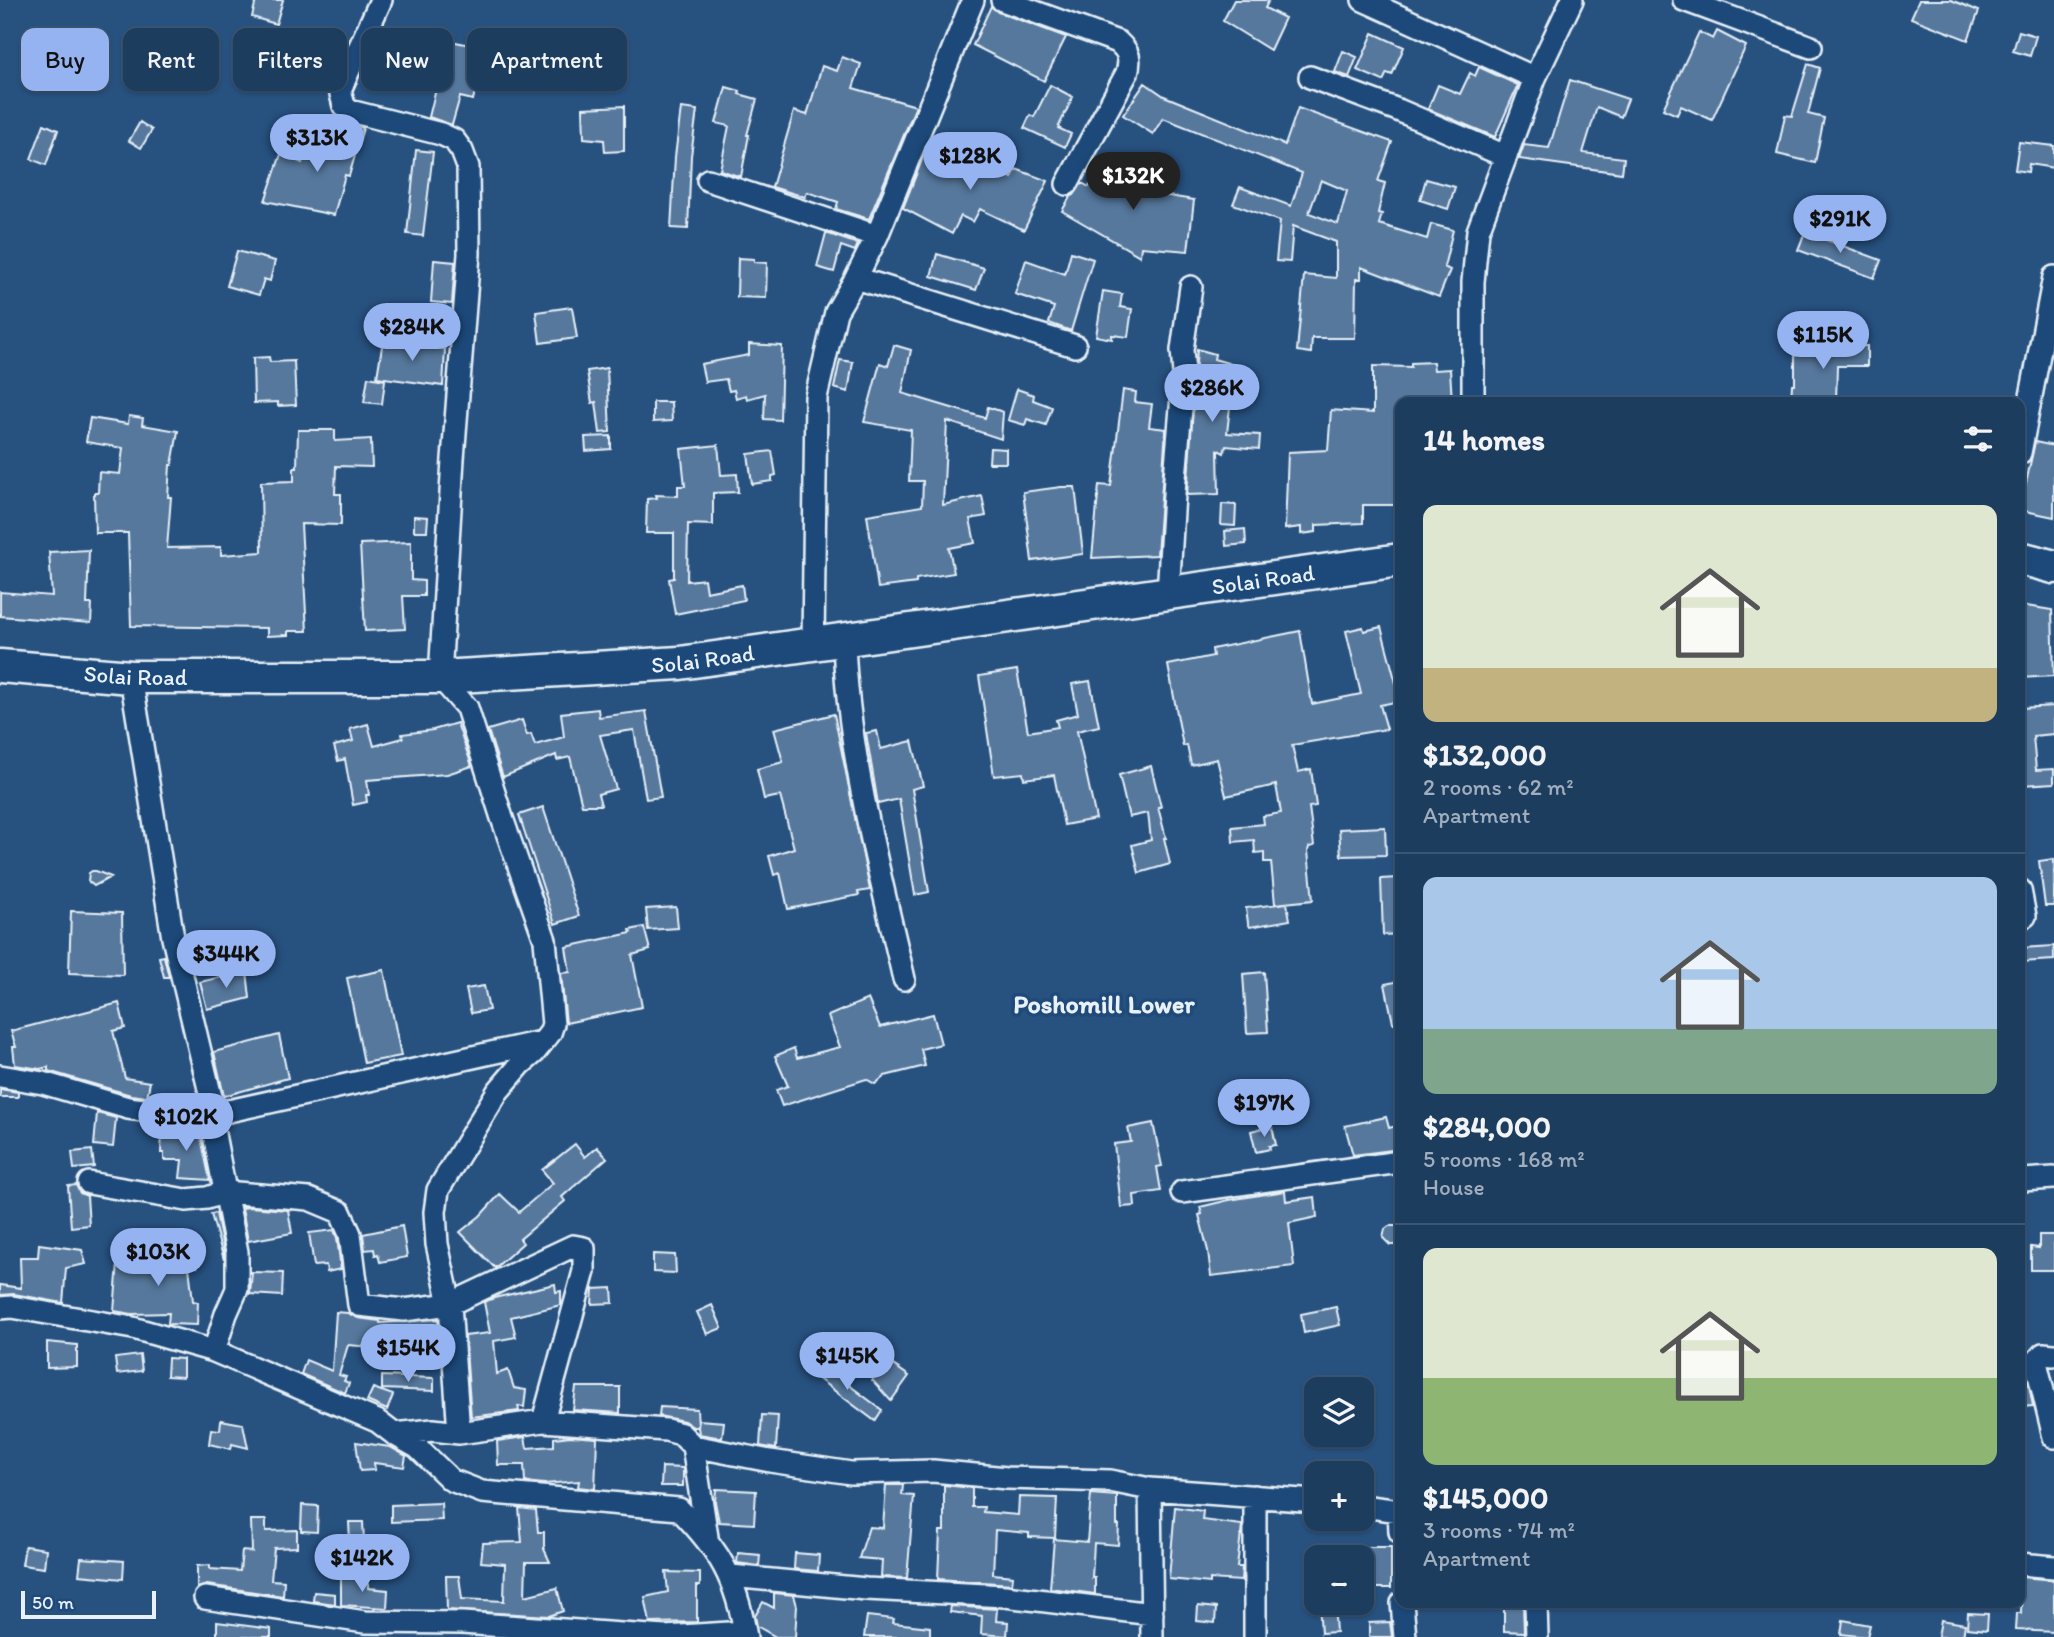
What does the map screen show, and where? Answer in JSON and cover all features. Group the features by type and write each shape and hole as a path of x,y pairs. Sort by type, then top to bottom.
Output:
{"highway":[{"path":"2025,559 2054,568"},
{"name":"Solai Road","path":"0,666 131,677 440,677 680,663 1395,561"}],"street":[{"path":"381,0 340,90 344,106 350,111 441,134 454,140 468,167 469,254 440,677 467,708 545,940 553,1024 550,1033 498,1091 438,1190 435,1212 437,1244 450,1304 459,1433"},
{"path":"904,979 874,851 845,683 828,642 816,397 836,312 877,236 973,0"},
{"path":"1002,0 1118,42 1126,50 1130,60 1127,73 1067,184"},
{"path":"1363,0 1535,78"},
{"path":"1473,397 1473,282 1478,232 1535,78 1572,0"},
{"path":"1684,0 1811,47"},
{"path":"1310,77 1398,110 1505,156"},
{"path":"708,180 877,236"},
{"path":"2025,427 2054,277"},
{"path":"856,278 1075,346"},
{"path":"1168,594 1184,373 1182,350 1191,288"},
{"path":"131,677 173,938 213,1117 237,1252 237,1289 214,1351"},
{"path":"0,1076 43,1083 128,1108 213,1117 541,1042"},
{"path":"1182,1192 1395,1162"},
{"path":"2025,1180 2054,1178"},
{"path":"89,1183 186,1200 207,1198 225,1192 309,1199 340,1212 350,1234 359,1305 404,1310 450,1304 573,1246 584,1248 584,1271 543,1421"},
{"path":"0,1308 12,1307 133,1328 214,1351 377,1421 417,1447 451,1480 482,1492 679,1509 707,1537 731,1576 746,1634 665,1637 462,1623 365,1622 205,1598"},
{"path":"2054,1354 2042,1354 2036,1362 2054,1437"},
{"path":"394,1434 433,1430 459,1433 543,1421 666,1430 681,1434 693,1446 850,1473 933,1472 1007,1478 1110,1481 1150,1489 1304,1500"},
{"path":"693,1446 707,1537"},
{"path":"1150,1489 1152,1637"},
{"path":"1255,1496 1255,1637"},
{"path":"1374,1508 1395,1510"},
{"path":"2025,1564 2054,1567"},
{"path":"731,1576 866,1589 1006,1596 1152,1614"},
{"path":"1402,1608 1405,1637"},
{"path":"1536,1608 1537,1637"}],"building":[{"path":"256,0 283,0 276,24 252,17"},
{"path":"1234,0 1269,0 1265,8 1285,18 1270,50 1223,21"},
{"path":"1919,0 1951,0 1979,11 1968,40 1911,18"},
{"path":"991,6 998,12 1066,37 1044,81 973,45"},
{"path":"1717,31 1746,46 1712,120 1681,106 1677,115 1663,109 1699,32 1713,39"},
{"path":"2019,31 2036,36 2030,56 2013,51"},
{"path":"1373,33 1404,47 1392,75 1387,73 1383,81 1357,70"},
{"path":"453,41 467,44 467,91 475,91 473,100 460,97 452,125 429,117 436,91 453,91"},
{"path":"1343,51 1357,57 1349,77 1335,72"},
{"path":"842,57 861,64 853,88 916,106 869,219 836,209 838,202 807,192 805,197 772,187 794,111 807,115 822,66 837,71"},
{"path":"1808,64 1820,68 1808,114 1824,118 1815,163 1777,154 1785,115 1792,116"},
{"path":"1479,67 1518,85 1495,137 1428,109 1438,85 1460,94 1470,73 1475,76"},
{"path":"1570,80 1628,99 1621,117 1597,107 1583,153 1624,158 1622,173 1519,159 1524,145 1549,148"},
{"path":"1145,83 1164,96 1285,145 1298,108 1392,142 1378,181 1385,183 1378,213 1382,214 1379,224 1427,239 1431,224 1453,230 1444,267 1450,270 1439,297 1361,267 1361,279 1356,279 1355,338 1312,338 1311,353 1297,351 1304,275 1336,278 1336,242 1293,226 1290,262 1276,261 1280,221 1233,204 1240,187 1291,206 1302,173 1163,118 1153,134 1123,115","holes":["1321,180 1347,191 1338,224 1309,213"]},
{"path":"1050,85 1073,97 1058,128 1071,134 1065,147 1024,128 1030,115 1034,117"},
{"path":"726,87 757,99 747,135 741,177 720,170 729,126 716,123"},
{"path":"624,106 624,151 605,152 604,140 584,138 583,108"},
{"path":"681,108 697,110 691,156 688,229 671,228"},
{"path":"338,119 363,128 349,176 345,175 334,215 265,201 281,154 302,163 306,152 325,158"},
{"path":"140,122 152,130 141,148 129,141"},
{"path":"44,124 58,130 46,165 31,159"},
{"path":"929,142 1000,175 1001,173 1012,178 1016,169 1048,181 1024,230 980,209 973,222 961,216 952,234 903,208"},
{"path":"2019,142 2054,146 2054,168 2029,164 2028,172 2015,170"},
{"path":"416,150 433,152 423,236 407,234"},
{"path":"1104,164 1146,192 1147,175 1164,177 1162,195 1194,200 1188,251 1141,247 1140,256 1062,211 1082,183 1089,187"},
{"path":"1426,179 1455,187 1448,209 1420,200"},
{"path":"1805,232 1881,260 1874,278 1798,250"},
{"path":"826,233 858,244 855,251 841,246 834,272 817,267"},
{"path":"237,251 275,261 270,281 264,279 259,295 227,286"},
{"path":"1071,252 1093,259 1071,331 1049,323 1054,307 1015,294 1026,260 1065,274"},
{"path":"937,254 984,268 976,290 931,276"},
{"path":"738,258 767,263 766,298 737,297"},
{"path":"434,260 455,262 452,304 431,302"},
{"path":"1103,291 1122,294 1120,307 1132,309 1128,337 1112,335 1112,339 1096,336"},
{"path":"572,307 577,338 540,343 536,312"},
{"path":"383,340 445,349 443,386 377,377"},
{"path":"749,344 782,346 780,420 764,419 765,394 747,399 746,395 736,398 734,390 729,391 726,379 705,382 701,364 749,355"},
{"path":"894,345 911,350 902,393 985,418 988,407 1003,412 1001,439 947,421 943,505 982,496 986,516 970,519 975,543 949,548 954,573 916,579 916,583 878,588 867,515 922,506 923,481 909,481 911,430 864,422 880,363 888,366"},
{"path":"1795,346 1867,346 1867,366 1837,366 1836,397 1791,397 1792,384 1795,384"},
{"path":"1197,349 1215,354 1214,359 1238,366 1233,381 1227,433 1260,435 1259,449 1226,446 1224,453 1218,450 1219,494 1187,495"},
{"path":"269,357 270,362 294,361 296,405 278,406 278,402 254,403 253,358"},
{"path":"840,360 853,362 848,392 834,388"},
{"path":"1433,362 1434,370 1450,369 1452,397 1395,397 1395,505 1363,505 1363,523 1316,525 1316,532 1301,534 1301,527 1285,529 1288,452 1328,450 1331,410 1373,413 1373,366 1411,367 1411,363"},
{"path":"607,368 610,432 600,433 596,402 592,403 587,371"},
{"path":"368,377 385,380 382,404 364,402"},
{"path":"1017,389 1034,395 1033,400 1052,407 1046,425 1027,419 1025,425 1008,420"},
{"path":"1123,390 1136,392 1135,402 1152,404 1149,427 1166,429 1157,555 1092,558 1099,485 1111,486"},
{"path":"653,402 671,402 672,421 653,422"},
{"path":"129,416 143,418 142,425 178,431 170,465 168,497 171,497 167,548 221,547 221,555 262,552 261,482 294,481 298,430 335,430 335,441 371,439 372,467 336,466 335,494 341,494 341,525 301,524 307,631 288,631 288,635 267,636 267,628 131,626 128,533 95,533 94,493 98,493 99,472 120,474 123,448 86,442 90,418 128,424"},
{"path":"611,436 611,449 586,451 585,437"},
{"path":"2035,442 2054,446 2054,517 2025,511 2025,487"},
{"path":"718,445 721,475 737,474 738,492 713,493 713,525 688,524 687,581 704,579 706,592 742,585 744,600 675,614 669,579 674,578 674,533 646,533 647,499 657,498 656,495 678,496 678,486 685,486 681,449"},
{"path":"990,448 1006,449 1006,463 989,463"},
{"path":"772,451 776,475 772,476 772,481 752,484 748,454"},
{"path":"1075,487 1083,554 1032,561 1023,492"},
{"path":"1222,504 1236,505 1235,526 1221,525"},
{"path":"414,516 428,517 427,531 414,531"},
{"path":"1245,529 1246,544 1226,546 1225,531"},
{"path":"411,542 411,580 424,581 424,596 403,596 405,629 365,631 360,544"},
{"path":"89,550 87,604 92,604 91,623 0,616 0,592 52,596 49,552"},
{"path":"2025,606 2052,610 2054,676 2025,678"},
{"path":"1381,627 1395,679 1395,702 1380,705 1387,729 1292,745 1298,772 1311,769 1316,806 1309,807 1314,846 1309,847 1308,851 1313,900 1275,904 1271,862 1264,862 1264,852 1255,853 1254,840 1233,842 1232,827 1264,824 1263,816 1281,813 1276,785 1226,796 1217,759 1191,765 1187,745 1183,746 1168,665 1213,656 1212,649 1300,631 1312,704 1361,694 1346,631"},
{"path":"1017,670 1028,732 1058,727 1056,720 1078,714 1072,684 1090,681 1099,726 1077,731 1096,819 1064,825 1054,775 1024,779 1023,773 994,776 979,676"},
{"path":"2054,706 2054,734 2033,736 2036,770 2054,769 2054,783 2025,785 2025,708"},
{"path":"598,709 599,717 646,711 661,797 646,799 634,730 600,735 616,789 598,794 601,805 582,805 570,757 557,760 556,755 503,777 488,730 522,720 527,735 531,734 535,745 564,737 561,713"},
{"path":"834,714 870,890 858,892 859,895 788,909 780,873 774,875 769,856 794,848 780,796 764,799 757,769 783,762 774,729"},
{"path":"457,723 472,766 447,774 367,780 367,802 353,805 345,759 338,761 334,746 353,741 350,729 368,724 374,746 403,738 402,734 433,730"},
{"path":"877,731 881,749 912,741 923,786 912,789 929,892 915,895 899,799 878,804 866,733"},
{"path":"1151,766 1170,864 1139,873 1132,845 1151,840 1148,813 1129,817 1119,775"},
{"path":"543,807 579,916 555,924 519,815"},
{"path":"1385,827 1386,855 1341,856 1339,829"},
{"path":"2054,859 2054,906 2045,906 2039,861"},
{"path":"92,871 111,877 94,886 88,881"},
{"path":"1395,878 1395,934 1383,935 1381,879"},
{"path":"1287,903 1290,920 1250,927 1246,908"},
{"path":"676,907 678,928 648,930 646,909"},
{"path":"71,911 122,913 123,975 69,973"},
{"path":"644,927 650,950 632,955 642,1007 566,1023 561,973 570,972 566,947 631,933 630,930"},
{"path":"2054,946 2054,960 2025,962 2025,948"},
{"path":"164,956 169,977 164,977 159,957"},
{"path":"384,970 401,1056 364,1063 347,978"},
{"path":"247,971 250,998 207,1009 200,982"},
{"path":"1264,972 1268,1032 1247,1033 1243,974"},
{"path":"1395,982 1395,1023 1393,1023 1385,984"},
{"path":"484,986 489,1010 471,1013 466,989"},
{"path":"868,999 880,1027 933,1014 941,1044 921,1049 925,1066 885,1076 875,1084 866,1079 782,1106 776,1090 788,1086 775,1056 794,1048 797,1058 840,1047 828,1016"},
{"path":"119,1003 125,1028 113,1031 125,1078 150,1082 147,1097 131,1095 48,1071 48,1067 40,1069 15,1065 13,1047 16,1047 11,1031"},
{"path":"279,1035 288,1078 224,1096 214,1052"},
{"path":"0,1089 18,1092 18,1097 0,1097"},
{"path":"97,1113 116,1118 113,1147 94,1145"},
{"path":"1386,1117 1389,1128 1395,1126 1395,1150 1353,1155 1345,1126"},
{"path":"1153,1123 1162,1166 1157,1167 1161,1191 1134,1195 1135,1206 1121,1207 1114,1144 1131,1142 1128,1128"},
{"path":"1272,1126 1276,1145 1256,1152 1251,1131"},
{"path":"162,1130 200,1133 210,1180 180,1178 182,1160 164,1160 164,1153 161,1153"},
{"path":"575,1144 585,1157 597,1147 607,1158 562,1197 565,1201 520,1239 523,1243 495,1268 460,1232 480,1216 500,1194 519,1212 553,1183 542,1170"},
{"path":"92,1150 94,1167 74,1169 72,1152"},
{"path":"76,1185 80,1193 87,1196 89,1225 71,1227 68,1186"},
{"path":"1285,1191 1286,1201 1315,1197 1317,1217 1289,1223 1294,1266 1211,1276 1199,1215 1202,1214 1200,1207"},
{"path":"242,1208 288,1210 292,1233 248,1241"},
{"path":"216,1213 224,1253 224,1260 211,1214"},
{"path":"402,1226 407,1257 380,1262 374,1249 365,1250 363,1234"},
{"path":"1395,1226 1395,1245 1390,1245 1383,1238 1385,1229"},
{"path":"334,1230 341,1269 327,1272 326,1265 314,1266 309,1233"},
{"path":"2039,1235 2054,1235 2054,1270 2031,1270 2031,1247 2039,1248"},
{"path":"39,1244 82,1250 86,1264 66,1268 63,1303 14,1294 0,1295 0,1285 21,1288 20,1257 38,1257"},
{"path":"169,1249 192,1251 197,1267 189,1267 193,1301 198,1302 197,1325 168,1324 169,1313 132,1314 114,1311 118,1263 168,1261"},
{"path":"653,1254 675,1255 676,1273 653,1272"},
{"path":"252,1272 283,1273 282,1296 250,1294"},
{"path":"555,1284 556,1292 561,1291 561,1305 511,1317 516,1337 494,1341 497,1374 508,1370 514,1388 526,1390 524,1407 518,1406 519,1411 471,1417 465,1336 490,1333 484,1302"},
{"path":"612,1288 613,1303 592,1304 593,1289"},
{"path":"712,1305 722,1328 707,1334 697,1312"},
{"path":"1336,1307 1340,1325 1304,1333 1301,1314"},
{"path":"336,1312 380,1323 438,1319 440,1350 409,1351 410,1358 385,1358 384,1348 348,1345 339,1375 346,1377 344,1381 349,1383 345,1393 301,1374 306,1360 332,1371"},
{"path":"47,1342 77,1345 77,1367 47,1368"},
{"path":"140,1355 142,1371 117,1374 115,1358"},
{"path":"168,1358 183,1359 183,1377 167,1376"},
{"path":"886,1360 909,1376 891,1401 872,1380"},
{"path":"820,1363 882,1410 875,1421 812,1374"},
{"path":"2025,1363 2033,1406 2025,1407"},
{"path":"382,1376 434,1378 434,1391 382,1389"},
{"path":"576,1387 620,1387 620,1413 573,1410"},
{"path":"373,1388 393,1395 387,1410 367,1401"},
{"path":"660,1407 697,1409 698,1427 659,1416"},
{"path":"762,1415 778,1416 776,1449 760,1446"},
{"path":"221,1420 243,1424 248,1448 232,1444 231,1449 209,1444 211,1429 220,1430"},
{"path":"699,1420 724,1422 722,1438 699,1434"},
{"path":"525,1437 527,1448 554,1446 554,1438 597,1438 595,1489 578,1487 579,1481 544,1484 525,1482 524,1465 498,1465 497,1441"},
{"path":"356,1442 390,1447 406,1456 404,1467 374,1463 375,1470 360,1471"},
{"path":"662,1467 683,1468 683,1486 661,1486"},
{"path":"886,1485 903,1485 902,1495 914,1496 907,1578 881,1577 882,1560 859,1558 869,1527 883,1528"},
{"path":"944,1485 972,1488 972,1507 984,1507 983,1512 1018,1515 1019,1497 1057,1498 1055,1538 1029,1537 1029,1533 995,1530 993,1574 1013,1576 1012,1584 938,1579 940,1531 944,1531"},
{"path":"716,1489 756,1491 754,1524 719,1522 715,1502"},
{"path":"1091,1494 1117,1496 1118,1545 1094,1543 1092,1578 1095,1578 1095,1594 1050,1588 1054,1539 1087,1542"},
{"path":"441,1503 442,1520 391,1522 391,1505"},
{"path":"302,1505 318,1506 317,1532 301,1531"},
{"path":"1175,1507 1203,1511 1202,1520 1242,1525 1237,1567 1242,1567 1241,1581 1210,1579 1210,1583 1169,1579"},
{"path":"519,1508 536,1510 538,1532 544,1532 544,1549 550,1562 526,1562 525,1596 557,1588 563,1611 549,1616 447,1610 446,1576 459,1576 462,1599 504,1601 505,1564 481,1562 483,1543 522,1542"},
{"path":"251,1520 266,1520 266,1531 297,1530 297,1547 274,1548 271,1580 284,1581 283,1596 207,1585 197,1588 197,1566 210,1565 210,1569 240,1571 242,1551 252,1552"},
{"path":"349,1522 363,1522 364,1541 350,1542"},
{"path":"25,1546 46,1549 44,1568 22,1565"},
{"path":"1374,1547 1391,1547 1391,1588 1374,1588"},
{"path":"738,1553 760,1555 759,1566 737,1563"},
{"path":"795,1553 819,1555 818,1571 794,1569"},
{"path":"81,1558 124,1561 123,1579 79,1575"},
{"path":"666,1572 700,1573 700,1586 697,1586 697,1622 650,1623 645,1597 668,1592"},
{"path":"341,1577 361,1578 361,1583 368,1584 368,1588 388,1590 387,1608 341,1605"},
{"path":"2025,1577 2054,1580 2054,1632 2016,1630 2017,1613 2021,1613 2021,1608 2025,1608"},
{"path":"314,1592 335,1594 335,1604 313,1601"},
{"path":"774,1593 794,1595 797,1606 795,1637 776,1637 757,1626 755,1616 763,1602 774,1608"},
{"path":"951,1606 997,1609 996,1621 1008,1622 1007,1636 981,1634 982,1616 950,1612"},
{"path":"1198,1606 1216,1608 1215,1623 1197,1621"},
{"path":"1504,1608 1523,1608 1524,1632 1504,1631"},
{"path":"1968,1613 1988,1614 1987,1630 1967,1628"},
{"path":"1320,1615 1335,1615 1336,1632 1321,1633"},
{"path":"867,1616 894,1619 893,1623 930,1627 930,1637 864,1637"},
{"path":"1843,1620 1870,1625 1867,1637 1841,1634"},
{"path":"1941,1620 1965,1624 1963,1637 1938,1637"},
{"path":"217,1622 271,1629 271,1637 217,1637"},
{"path":"1390,1622 1392,1637 1369,1637 1369,1623"}],"district":[{"name":"Poshomill Lower","path":"1104,1004"}]}
